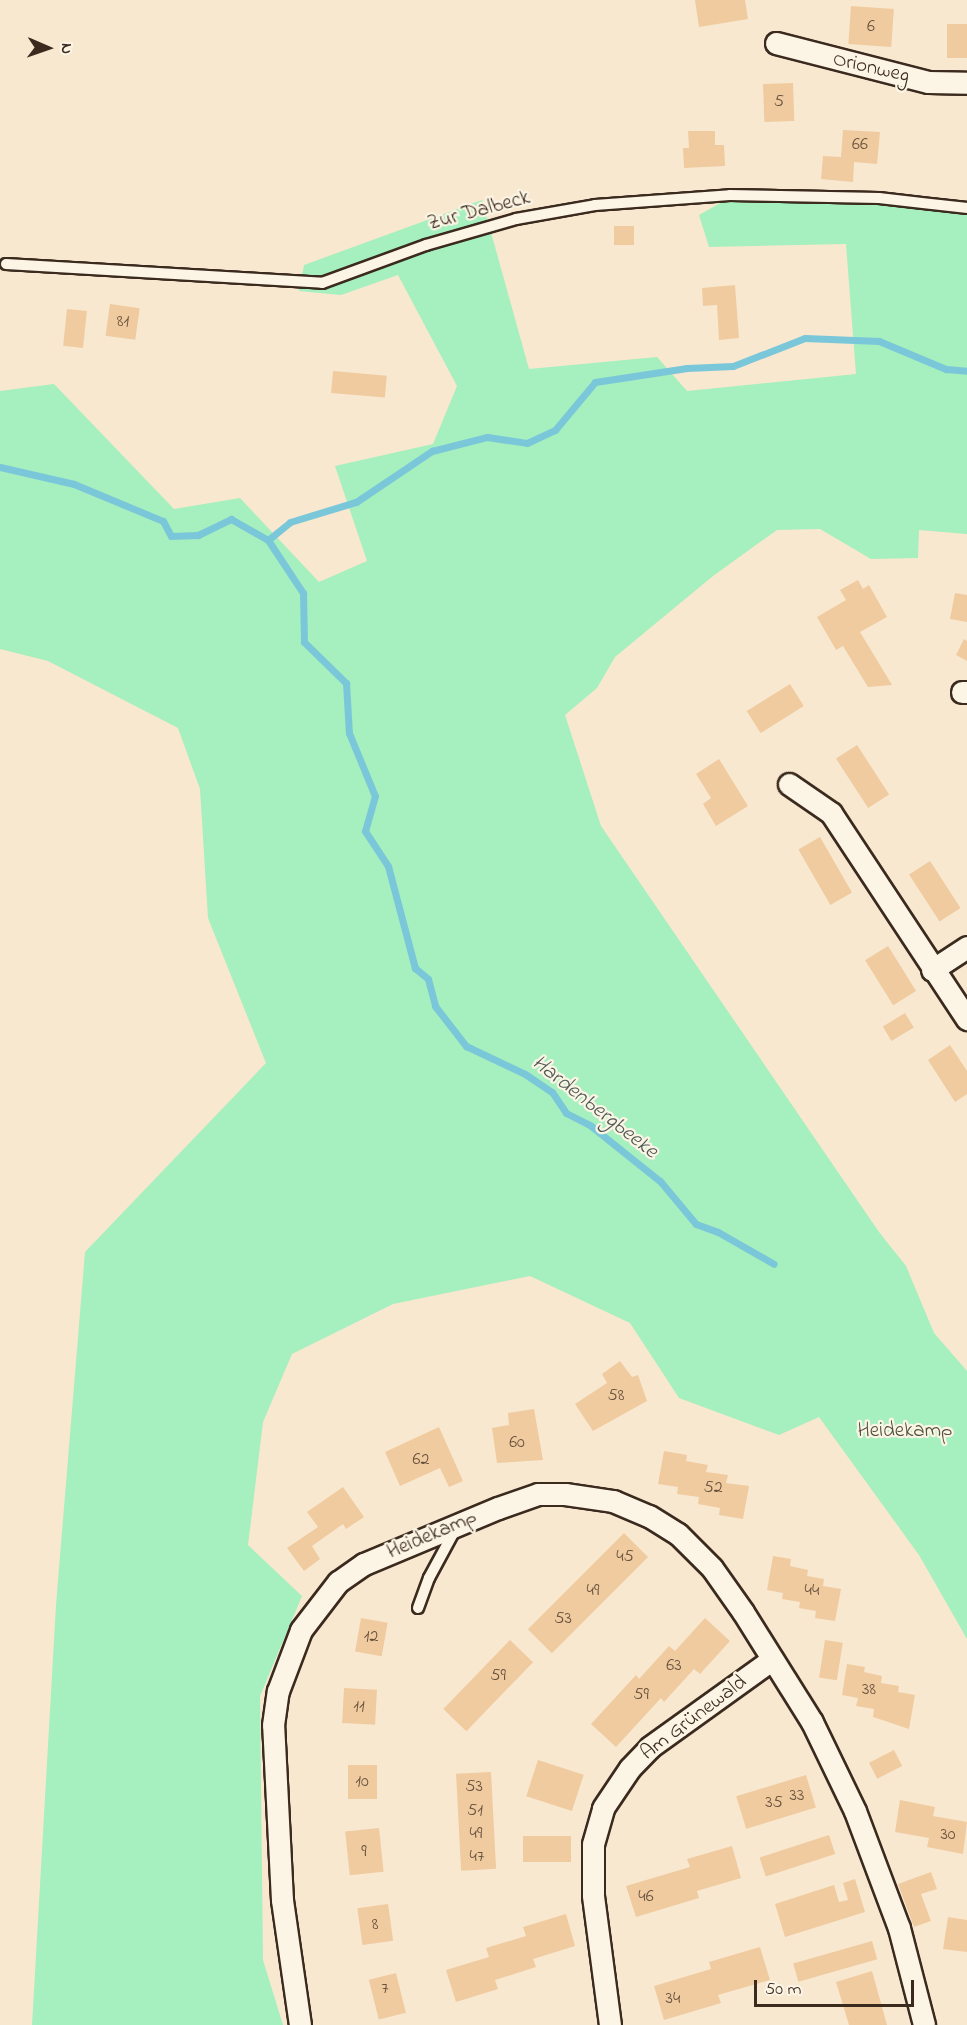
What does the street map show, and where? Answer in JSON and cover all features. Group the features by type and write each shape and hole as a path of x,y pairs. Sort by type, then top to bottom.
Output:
{"street":[{"name":"Orionweg","path":"776,43 928,82 967,83"},
{"path":"789,784 831,813 932,970 967,1019"},
{"path":"932,970 967,947"},
{"name":"Heidekamp","path":"300,2025 282,1900 276,1827 273,1725 288,1659 302,1630 338,1582 364,1564 538,1494 592,1497 633,1508 678,1534 712,1568 830,1756 866,1835 899,1928 924,2025"},
{"name":"Am Grünewald","path":"610,2025 592,1883 593,1844 603,1808 630,1768 650,1747 771,1660"}],"lane":[{"name":"Zur Dalbeck","path":"6,264 322,283 426,245 516,219 602,205 730,195 879,198 967,208"},
{"path":"418,1608 429,1578 458,1525"}],"green space":[{"path":"482,200 529,369 657,357 687,391 856,374 846,244 709,247 699,215 722,202 879,204 967,215 967,534 919,530 918,558 871,559 820,529 777,530 713,576 615,657 597,688 565,715 601,826 879,1232 906,1266 934,1333 967,1371 967,1639 919,1555 819,1417 779,1435 679,1398 630,1323 530,1276 393,1304 292,1354 263,1422 248,1545 302,1596 260,1696 263,1960 283,2025 32,2025 56,1605 85,1252 266,1063 208,918 200,789 178,728 48,661 0,649 0,391 54,384 174,509 240,498 319,582 367,561 335,466 433,444 457,386 398,275 341,295 299,291 304,265"}],"building":[{"path":"695,0 745,0 748,19 699,27"},
{"path":"851,6 894,9 891,47 848,44"},
{"path":"947,24 967,24 967,58 947,58"},
{"path":"793,83 794,121 764,122 763,84"},
{"path":"843,130 880,132 877,164 854,162 853,182 821,179 823,156 841,157"},
{"path":"688,131 715,131 715,145 724,145 725,166 684,168 683,148 689,148"},
{"path":"614,226 634,226 634,245 614,245"},
{"path":"735,285 739,338 719,340 717,305 703,306 702,288"},
{"path":"110,304 140,308 135,340 106,336"},
{"path":"67,309 87,311 83,348 63,346"},
{"path":"333,371 387,376 385,398 331,393"},
{"path":"858,580 863,589 869,585 887,617 860,632 892,685 868,687 843,646 836,650 817,617 846,600 840,590"},
{"path":"955,593 967,595 967,622 950,619"},
{"path":"964,639 967,641 967,661 956,655"},
{"path":"790,684 804,706 761,733 747,711"},
{"path":"857,745 889,794 868,808 836,759"},
{"path":"719,759 748,806 716,826 703,804 711,798 696,774"},
{"path":"820,837 852,892 830,905 798,849"},
{"path":"930,861 960,908 940,922 909,875"},
{"path":"888,946 916,991 893,1005 865,960"},
{"path":"905,1013 914,1028 891,1041 883,1026"},
{"path":"950,1045 967,1071 967,1094 955,1102 928,1060"},
{"path":"620,1361 632,1377 638,1375 647,1401 593,1431 575,1404 607,1383 602,1374"},
{"path":"534,1409 543,1460 497,1463 492,1428 509,1425 508,1413"},
{"path":"439,1427 463,1481 449,1487 440,1468 400,1486 385,1452"},
{"path":"664,1451 687,1455 686,1461 708,1465 706,1472 728,1475 726,1483 749,1486 743,1519 719,1515 720,1508 698,1504 699,1497 677,1494 678,1487 658,1484"},
{"path":"343,1487 364,1517 346,1529 343,1524 312,1546 320,1559 304,1571 287,1548 318,1527 307,1512"},
{"path":"624,1533 648,1557 552,1653 528,1629"},
{"path":"773,1556 791,1559 790,1566 808,1570 807,1576 824,1579 823,1586 841,1589 835,1621 815,1618 816,1611 799,1608 800,1602 782,1599 783,1593 767,1590"},
{"path":"361,1618 388,1623 382,1656 355,1651"},
{"path":"705,1618 730,1641 700,1674 694,1669 664,1702 661,1698 616,1747 591,1724 636,1675 639,1679 669,1646 675,1651"},
{"path":"510,1640 533,1662 466,1731 443,1709"},
{"path":"825,1640 843,1643 837,1680 819,1678"},
{"path":"847,1664 865,1667 864,1672 882,1676 881,1683 899,1686 898,1692 915,1695 909,1729 873,1717 874,1709 856,1706 858,1698 842,1695"},
{"path":"344,1688 377,1690 375,1725 342,1723"},
{"path":"894,1750 902,1766 877,1779 869,1763"},
{"path":"538,1760 584,1775 572,1811 526,1796"},
{"path":"348,1765 377,1765 377,1799 348,1799"},
{"path":"491,1772 496,1869 461,1871 456,1774"},
{"path":"806,1775 816,1808 746,1829 736,1796"},
{"path":"900,1800 935,1807 933,1816 967,1822 963,1854 927,1847 929,1838 895,1832"},
{"path":"379,1828 384,1872 350,1875 345,1832"},
{"path":"829,1835 835,1854 766,1877 760,1858"},
{"path":"523,1836 571,1836 571,1862 523,1862"},
{"path":"732,1846 741,1878 697,1891 699,1898 636,1917 626,1886 690,1867 687,1859"},
{"path":"931,1872 937,1889 921,1894 931,1921 914,1927 898,1884"},
{"path":"855,1879 865,1912 785,1937 775,1904 834,1885 839,1902 848,1900 843,1883"},
{"path":"388,1904 393,1941 362,1945 357,1908"},
{"path":"566,1914 575,1946 533,1959 536,1967 495,1980 498,1989 456,2002 446,1970 489,1957 486,1948 526,1936 523,1927"},
{"path":"948,1917 967,1920 967,1952 943,1949"},
{"path":"872,1941 877,1959 798,1982 793,1964"},
{"path":"760,1947 770,1980 718,1995 721,2003 664,2020 654,1986 711,1969 709,1962"},
{"path":"872,1971 887,2025 849,2025 836,1982"},
{"path":"396,1973 406,2013 379,2020 369,1980"}],"waterway":[{"path":"0,467 74,484 163,521 171,536 198,535 231,519 268,540 290,522 356,502 432,451 487,437 527,443 555,430 595,382 687,368 733,366 805,338 879,341 946,369 967,371"},
{"name":"Hardenbergbeeke","path":"268,540 303,593 304,642 346,683 349,733 375,796 365,831 388,866 415,968 428,979 435,1006 466,1046 525,1074 552,1092 566,1113 591,1126 660,1181 696,1224 718,1232 774,1264"}]}
